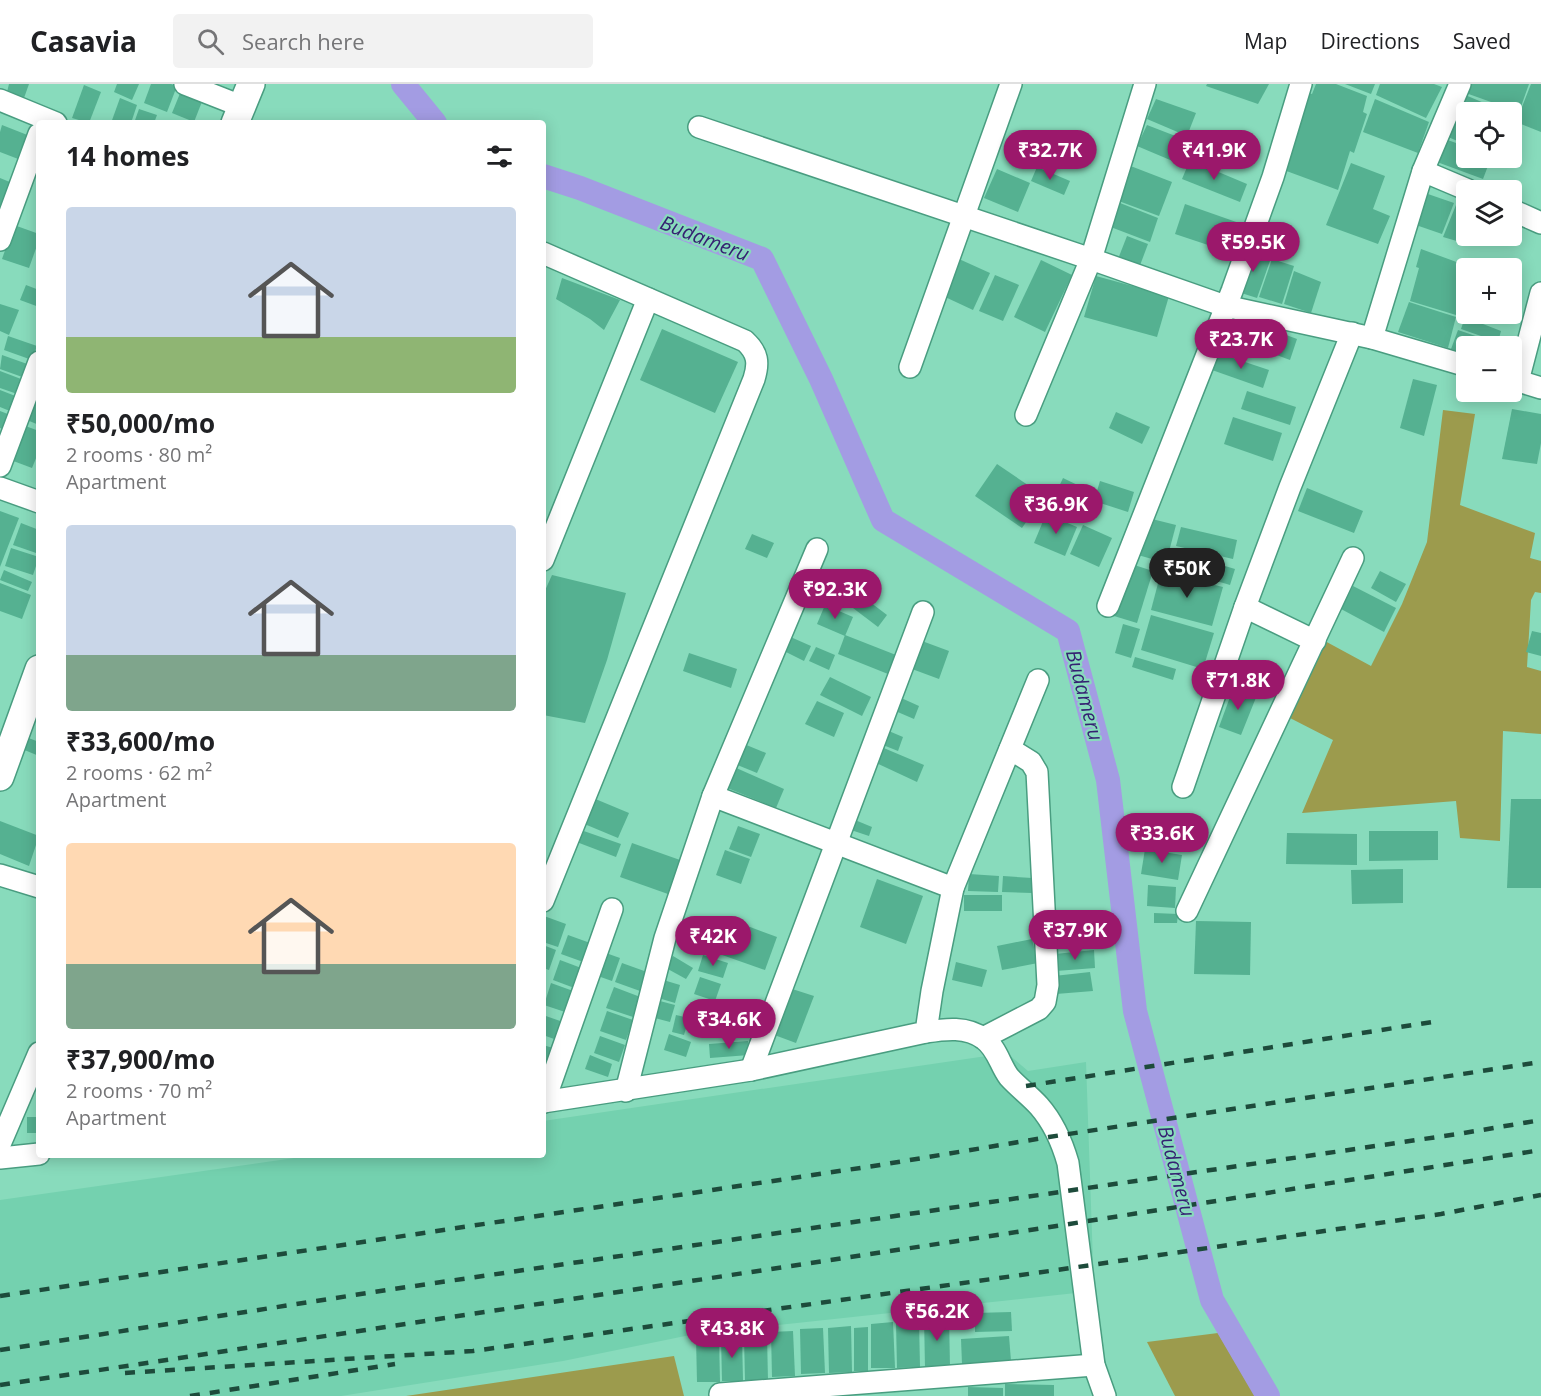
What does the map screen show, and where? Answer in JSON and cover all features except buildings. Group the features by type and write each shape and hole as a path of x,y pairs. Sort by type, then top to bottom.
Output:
{"street":[{"path":"185,84 243,104"},
{"path":"910,367 1011,84"},
{"path":"1026,415 1091,259 1145,84"},
{"path":"1108,606 1273,177 1301,84"},
{"path":"1183,787 1245,607 1290,487 1362,335 1423,171 1460,84"},
{"path":"0,100 37,120"},
{"path":"699,128 1225,306 1362,335 1456,363"},
{"path":"0,240 36,150"},
{"path":"1423,171 1456,185"},
{"path":"1522,214 1541,223"},
{"path":"546,255 746,341 753,348 758,366 546,894"},
{"path":"1522,357 1541,293"},
{"path":"546,553 648,299"},
{"path":"0,466 36,370"},
{"path":"1522,382 1541,388"},
{"path":"0,488 36,501"},
{"path":"626,1091 664,938 713,796 817,549"},
{"path":"1187,911 1353,558"},
{"path":"1245,607 1315,641"},
{"path":"751,1070 923,612"},
{"path":"0,777 36,677"},
{"path":"926,1032 952,888 1038,680"},
{"path":"983,1038 1039,1009 1045,1002 1048,985 1037,772 1031,762 1010,749"},
{"path":"713,796 952,888"},
{"path":"0,875 36,886"},
{"path":"546,1094 612,909"},
{"path":"546,1102 751,1070 926,1032 950,1029 968,1031 983,1038 991,1045 1008,1076 1039,1106 1053,1125 1062,1143 1068,1163 1094,1365 1105,1396"},
{"path":"0,1144 36,1060"},
{"path":"0,1158 36,1154"},
{"path":"720,1394 1094,1365"}],"shaded area":[{"path":"1443,410 1475,414 1460,505 1535,533 1530,558 1541,561 1541,593 1535,592 1531,600 1527,667 1541,671 1541,734 1503,731 1500,841 1460,838 1456,801 1302,813 1333,740 1290,718 1323,640 1371,666 1402,604 1427,542"},
{"path":"1007,1053 1028,1071 1086,1062 1094,1291 695,1334 563,1361 341,1396 0,1396 0,1200 294,1158 546,1158 546,1121"},
{"path":"1218,1333 1255,1396 1175,1396 1147,1342"},
{"path":"674,1356 684,1396 406,1396"}],"waterway":[{"name":"Budameru","path":"403,84 433,120"},
{"name":"Budameru","path":"546,177 762,259 821,379 883,520 1068,631 1108,780 1135,1011 1212,1300 1268,1396"}],"railway":[{"path":"1026,1086 1432,1022"},
{"path":"0,1296 880,1165 1541,1062"},
{"path":"0,1350 387,1290 1541,1120"},
{"path":"0,1385 1050,1227 1541,1150"},
{"path":"125,1373 473,1351 1441,1214 1541,1195"},
{"path":"190,1396 395,1364"}]}
